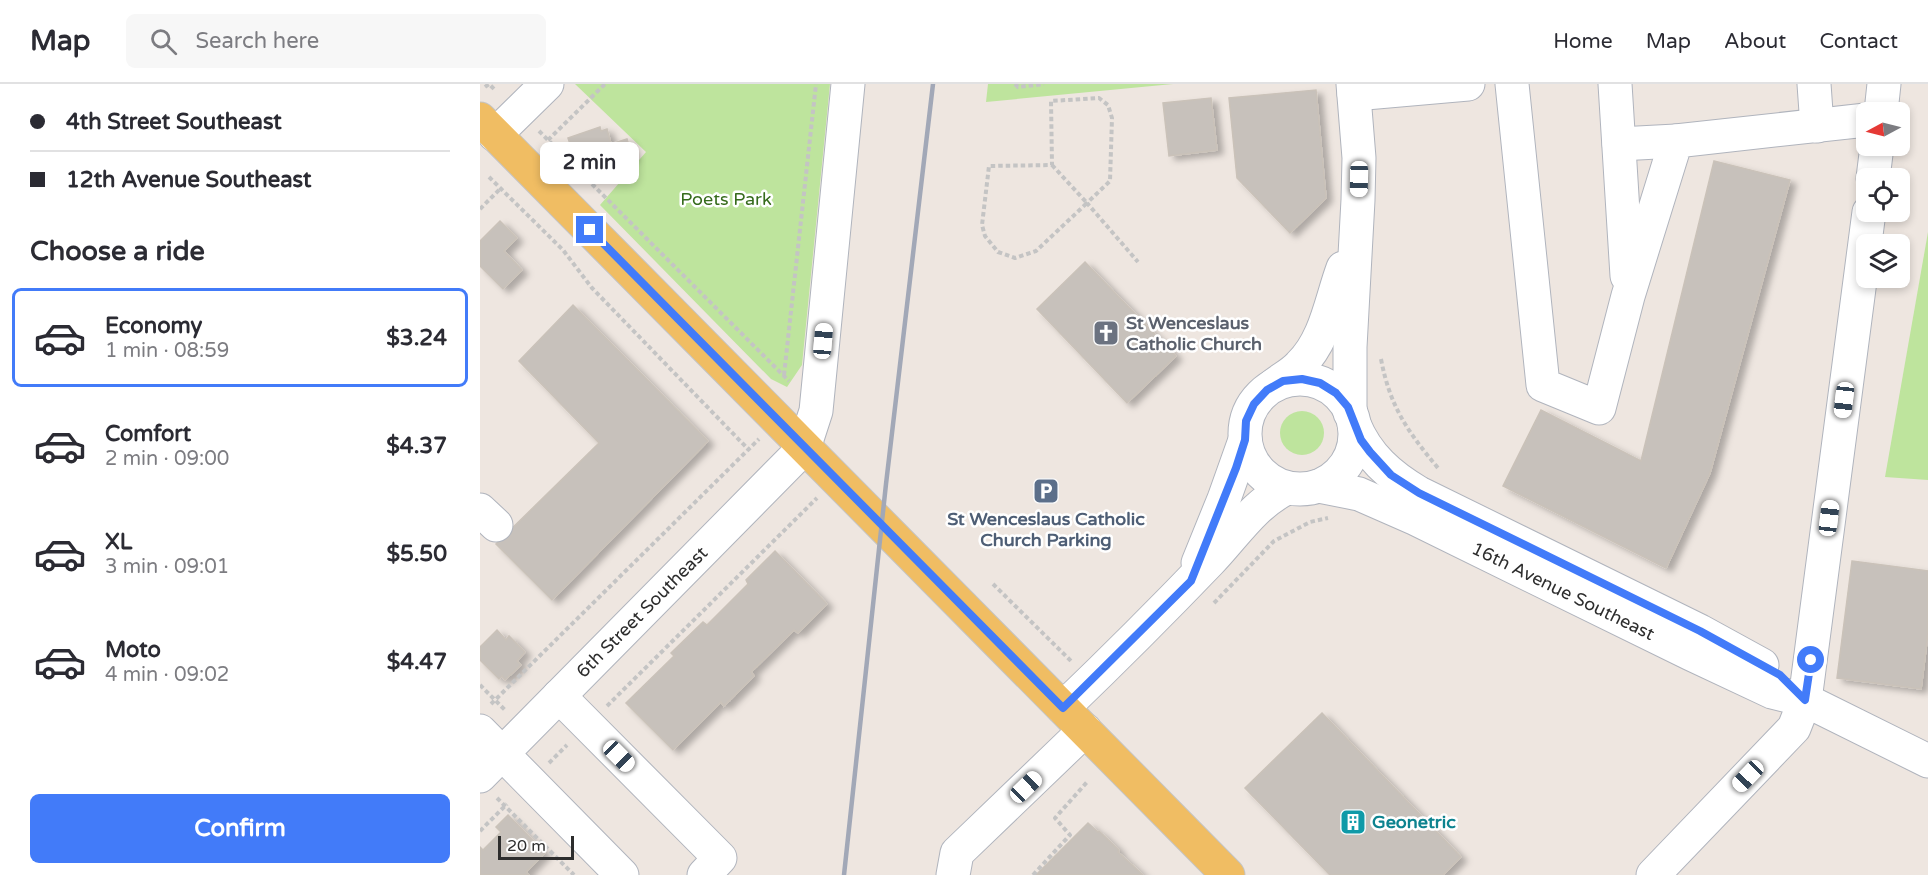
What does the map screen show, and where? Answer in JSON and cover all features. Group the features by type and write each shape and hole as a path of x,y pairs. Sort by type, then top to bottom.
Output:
{"main road":[{"path":"486,145 804,447 1228,875"}],"street":[{"path":"486,145 547,84"},
{"path":"804,447 816,411 848,84"},
{"path":"1353,89 1468,84"},
{"path":"1512,84 1543,385 1599,408 1628,296 1676,141"},
{"path":"1615,84 1628,296"},
{"path":"1814,84 1817,126"},
{"path":"1882,102 1884,84"},
{"name":"16th Avenue Southeast","path":"1353,89 1359,158 1350,348 1352,419 1361,440 1399,482 1700,631 1780,675 1805,700"},
{"path":"1618,144 1676,141 1856,121"},
{"path":"1653,875 1794,728 1805,700 1868,222"},
{"name":"16th Avenue Southeast","path":"1267,390 1300,366 1312,351 1325,324 1338,281 1356,235"},
{"path":"1202,592 1224,499 1245,440 1246,421 1254,404 1267,390 1283,381 1302,379 1320,383 1336,393 1348,407 1352,419 1354,443 1348,460 1337,475 1319,486 1303,490 1287,488 1271,482 1258,471 1249,456 1245,440"},
{"name":"6th Street Southeast","path":"491,774 560,696 804,447"},
{"name":"16th Avenue Southeast","path":"1319,486 1359,494 1416,519 1691,654 1772,692 1805,700 1928,761"},
{"path":"953,875 957,853 1074,719 1202,592 1228,542 1260,505 1287,488"},
{"path":"560,696 720,858 704,875"},
{"path":"484,719 491,774 622,875"}],"path":[{"path":"485,87 489,84 494,89"},
{"path":"541,146 605,84"},
{"path":"783,383 816,84"},
{"path":"1015,84 1018,87 1044,84"},
{"path":"1052,165 989,166 982,225 985,236 998,252 1015,258 1036,251 1087,203 1110,181 1112,118 1108,105 1099,98 1051,101 1052,165 1087,203 1138,262"},
{"path":"534,126 789,381"},
{"path":"486,145 501,189 563,250 592,288 748,449"},
{"path":"480,209 507,181"},
{"path":"1380,354 1391,397 1414,440"},
{"path":"484,719 495,700 760,437"},
{"path":"548,765 820,495"},
{"path":"1202,592 1274,541 1310,522 1330,518"},
{"path":"993,584 1076,666"},
{"path":"480,685 511,716"},
{"path":"491,774 506,806 574,875"},
{"path":"1033,875 1070,835 1055,818 1088,781"},
{"path":"480,831 511,801"}],"green space":[{"name":"Poets Park","path":"575,84 830,84 802,365 787,387 771,379 600,205 646,152"},
{"path":"988,84 1173,84 986,102"},
{"path":"1928,232 1928,480 1885,477"},
{"path":"1302,411 1317,418 1324,433 1317,448 1302,455 1287,448 1280,433 1287,418"}],"building":[{"path":"1316,90 1326,198 1290,233 1237,178 1229,98"},
{"path":"1211,98 1217,150 1169,156 1163,103"},
{"path":"600,127 601,131 607,129 611,144 627,139 633,157 598,169 593,154 575,159 568,138"},
{"path":"1714,161 1790,180 1710,473 1666,568 1503,486 1541,410 1641,461"},
{"path":"500,221 517,238 504,251 522,270 503,289 480,266 480,241"},
{"name":"St Wenceslaus Catholic Church","path":"1085,262 1176,356 1127,403 1037,309"},
{"path":"573,305 708,441 552,600 496,544 599,443 519,361"},
{"path":"775,551 827,604 798,633 794,630 751,672 754,676 724,706 721,702 673,750 626,703 674,656 671,653 703,622 707,625 748,584 746,580"},
{"path":"1852,561 1928,571 1928,633 1921,689 1837,678"},
{"path":"497,630 506,640 509,636 525,652 517,661 521,665 505,680 502,676 499,679 480,660 480,647"},
{"name":"Geonetric","path":"1322,713 1461,857 1443,875 1330,875 1245,788"},
{"path":"508,815 545,853 526,872 529,875 480,875 480,847 483,850 501,832 496,827"},
{"path":"1088,823 1099,831 1143,875 1036,875"}],"railway":[{"path":"844,875 886,484 933,84"}],"place":[{"name":"St Wenceslaus Catholic Church","path":"1106,333"},
{"name":"St Wenceslaus Catholic Church Parking","path":"1046,491"},
{"name":"Geonetric","path":"1353,822"}],"route":[{"path":"590,230 1063,708 1191,581 1236,468 1245,440 1246,421 1254,404 1267,390 1283,381 1302,379 1320,383 1336,393 1348,407 1361,440 1382,466 1399,482 1700,631 1780,675 1805,700 1811,660"}]}
